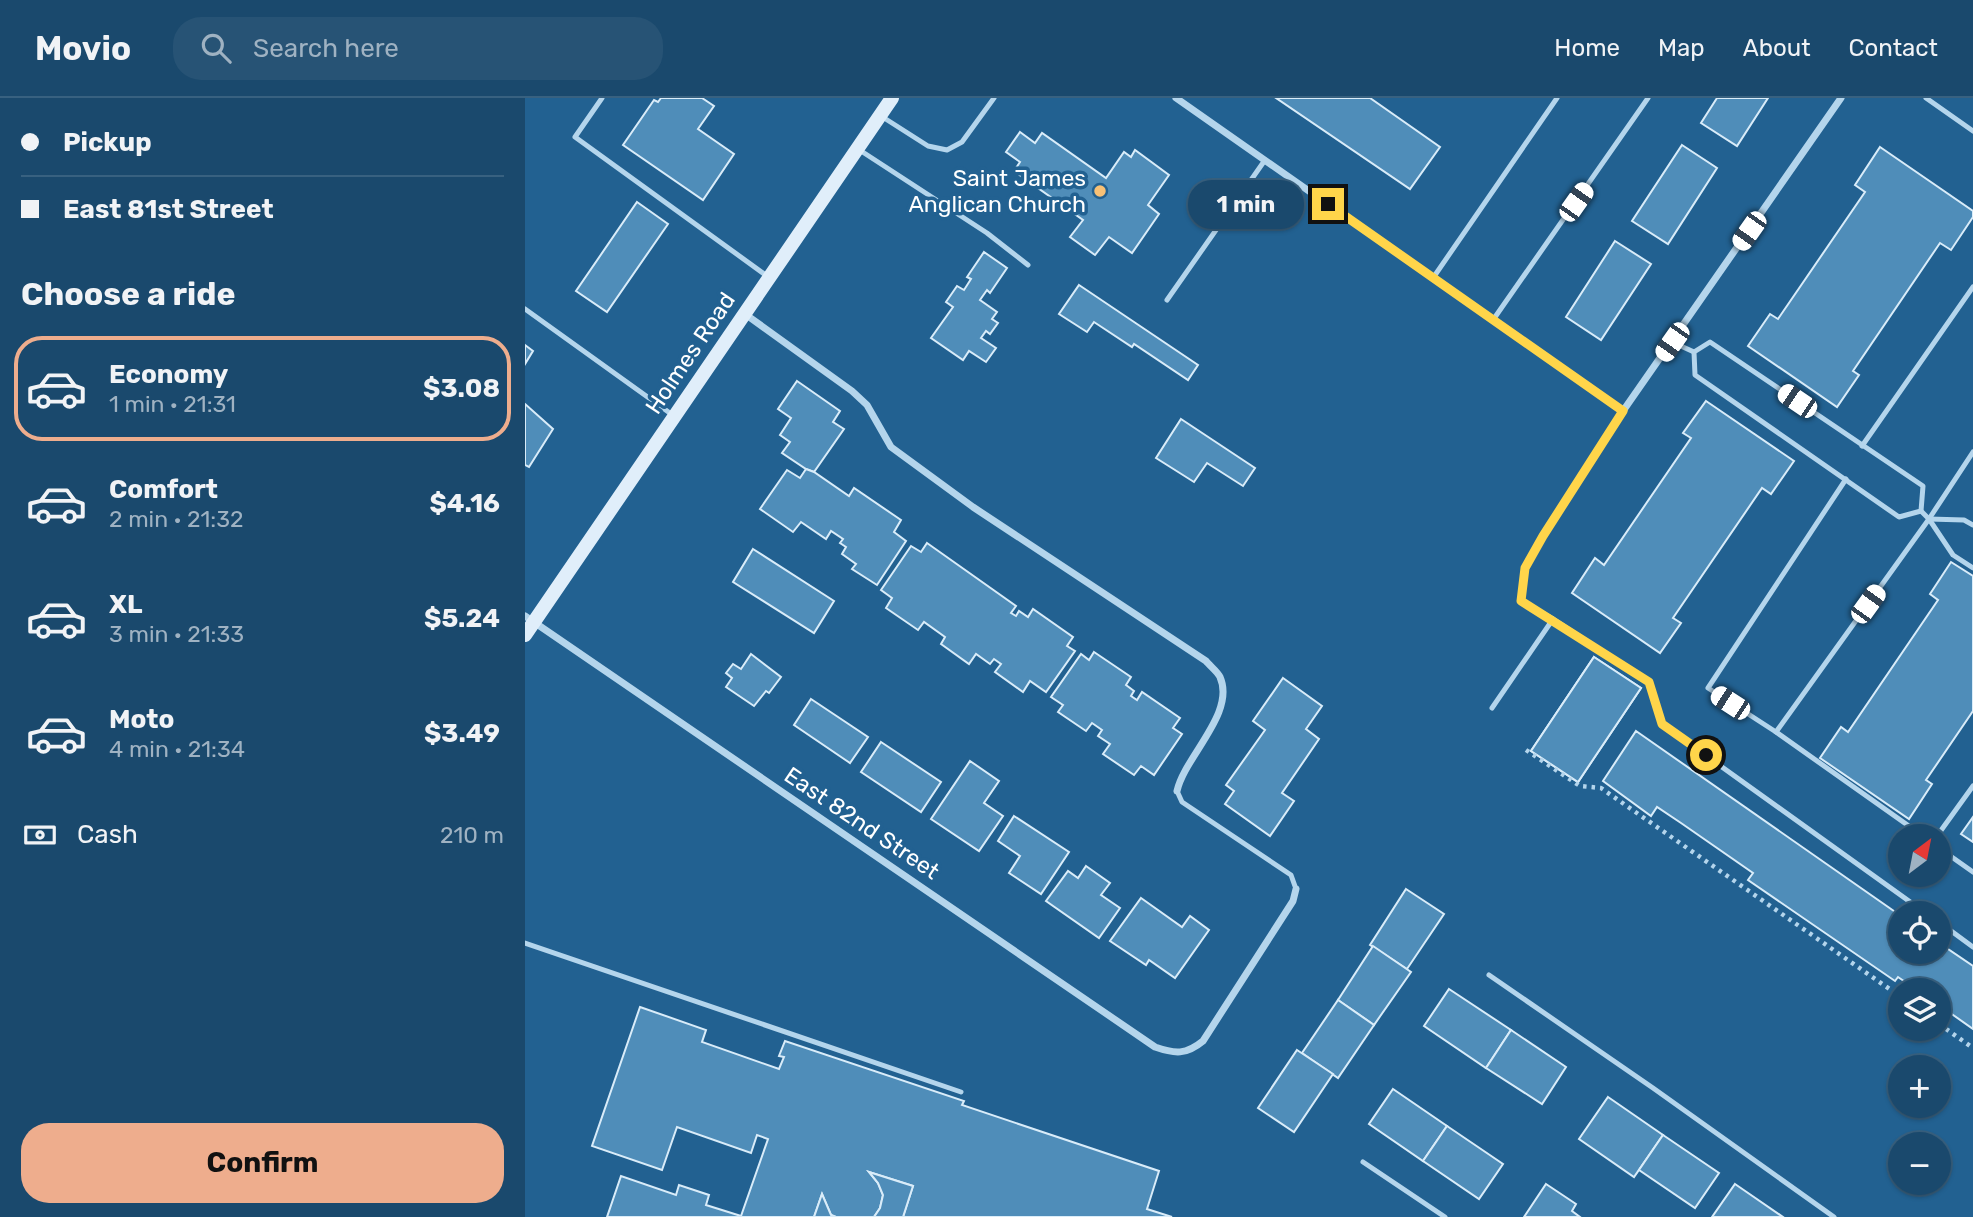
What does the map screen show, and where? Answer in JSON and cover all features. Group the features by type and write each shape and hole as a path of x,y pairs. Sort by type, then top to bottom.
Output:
{"main road":[{"name":"Holmes Road","path":"525,635 529,619 674,416 893,98"}],"street":[{"path":"1176,98 1623,411"},
{"path":"1543,536 1623,411 1841,98"},
{"path":"745,314 852,391 867,405 891,447 972,507 1206,661 1220,677 1221,708 1180,776 1177,790"},
{"name":"East 82nd Street","path":"529,619 1155,1047 1181,1054 1203,1041 1293,901 1296,889"}],"lane":[{"path":"602,98 575,137 769,278"},
{"path":"880,116 929,146 947,150 962,142 994,98"},
{"path":"1433,278 1557,98"},
{"path":"1493,320 1648,98"},
{"path":"1926,98 1973,131"},
{"path":"858,149 988,233 1028,265"},
{"path":"1167,300 1265,160"},
{"path":"1862,446 1973,287"},
{"path":"525,309 674,416"},
{"path":"1672,342 1694,352"},
{"path":"1694,352 1710,342 1923,486 1921,511 1953,555 1973,568"},
{"path":"1694,352 1695,375 1899,517 1921,511"},
{"path":"1776,733 1929,519 1973,452"},
{"path":"1846,479 1708,688 1906,824"},
{"path":"1929,519 1964,520 1973,525"},
{"path":"1543,536 1525,568 1521,601 1649,682 1662,724 1909,901"},
{"path":"1492,708 1553,619"},
{"path":"1946,824 1973,786"},
{"path":"1177,790 1182,802 1291,875 1296,889"},
{"path":"1951,856 1973,872"},
{"path":"1951,931 1973,947"},
{"path":"525,943 961,1092"},
{"path":"1489,975 1653,1087 1834,1217"},
{"path":"1363,1162 1445,1217"}],"path":[{"path":"1526,750 1580,786 1601,788 1888,989"},
{"path":"1951,1032 1973,1048"}],"building":[{"path":"661,98 702,98 714,106 698,129 734,154 703,200 623,145 654,100 658,102"},
{"path":"1276,98 1370,98 1440,147 1410,189"},
{"path":"1717,98 1768,98 1737,146 1701,123"},
{"name":"Saint James Anglican Church","path":"1020,132 1035,143 1042,133 1106,178 1124,152 1131,157 1135,150 1169,175 1148,205 1159,214 1132,253 1109,237 1095,255 1070,237 1083,220 1014,171 1020,162 1006,152"},
{"path":"1682,145 1717,168 1668,244 1632,221"},
{"path":"1880,147 1973,211 1973,217 1951,250 1940,243 1853,371 1859,375 1837,407 1748,346 1770,314 1778,319 1865,192 1855,185"},
{"path":"637,202 668,224 607,312 576,291"},
{"path":"1615,241 1651,264 1601,340 1566,317"},
{"path":"984,252 1007,268 990,293 987,290 980,300 997,312 992,319 998,323 990,334 986,331 981,338 996,348 986,362 969,351 963,360 931,338 953,307 946,302 957,286 964,290 971,279 967,277"},
{"path":"1079,285 1198,365 1188,380 1134,344 1132,347 1094,322 1087,332 1059,314"},
{"path":"525,345 533,351 525,364"},
{"path":"797,381 840,411 833,422 844,429 814,472 782,453 790,442 780,435 791,418 778,409"},
{"path":"1706,401 1794,461 1771,494 1762,488 1673,618 1681,623 1660,653 1572,593 1595,558 1604,565 1691,438 1683,433"},
{"path":"525,404 553,429 529,467 525,465"},
{"path":"1181,419 1255,468 1243,486 1207,463 1194,482 1156,458"},
{"path":"806,469 849,496 854,488 901,520 894,532 906,541 877,585 852,569 856,564 842,554 846,547 840,543 843,539 831,531 826,539 801,522 793,532 760,509 787,470 800,478"},
{"path":"927,543 1016,606 1011,613 1016,616 1019,611 1028,617 1033,609 1073,637 1067,646 1075,651 1046,692 1030,681 1023,692 995,672 1001,664 994,659 990,664 976,654 969,664 941,644 945,637 924,622 918,630 886,608 892,598 881,590 911,546 921,552"},
{"path":"753,549 834,601 814,633 733,582"},
{"path":"1951,562 1973,576 1973,711 1926,780 1932,784 1909,819 1820,758 1841,727 1848,732 1938,600 1930,594"},
{"path":"1094,652 1131,677 1126,685 1134,691 1131,696 1137,700 1142,692 1180,718 1173,728 1182,734 1154,775 1141,766 1134,775 1103,754 1110,744 1098,736 1102,730 1092,723 1086,731 1058,712 1063,705 1051,697 1081,654 1089,660"},
{"path":"751,654 781,677 769,693 766,691 754,706 726,687 732,678 726,673 733,664 741,669"},
{"path":"1594,657 1641,688 1578,782 1531,751"},
{"path":"1594,657 1641,688 1578,782 1531,751"},
{"path":"1283,678 1322,706 1306,729 1319,739 1282,793 1294,801 1270,836 1225,804 1234,791 1226,785 1265,730 1253,721"},
{"path":"811,699 868,737 850,763 794,725"},
{"path":"1636,731 1888,907 1888,964 1951,964 1951,951 1973,966 1973,1029 1951,1013 1951,978 1891,978 1748,880 1753,873 1681,823 1657,807 1651,816 1603,781"},
{"path":"881,742 941,782 921,812 861,772"},
{"path":"970,761 999,781 984,803 1003,816 979,851 931,819"},
{"path":"1014,816 1069,852 1041,894 1009,873 1020,856 998,841"},
{"path":"1973,817 1973,842 1961,834"},
{"path":"1086,866 1110,883 1101,895 1120,908 1099,938 1046,901 1068,871 1078,878"},
{"path":"1406,889 1444,914 1407,969 1370,945"},
{"path":"1141,898 1182,927 1190,916 1209,930 1175,978 1149,960 1146,965 1110,941"},
{"path":"1373,946 1411,972 1374,1025 1338,1000"},
{"path":"1449,989 1511,1030 1486,1068 1424,1026"},
{"path":"1338,1000 1374,1025 1338,1078 1302,1053"},
{"path":"640,1007 706,1030 702,1042 779,1069 784,1057 779,1056 785,1041 964,1101 962,1105 1159,1171 1147,1209 1172,1217 903,1217 913,1186 869,1172 883,1195 880,1208 874,1217 831,1215 822,1194 814,1217 607,1217 621,1176 676,1195 679,1185 709,1195 706,1205 741,1216 768,1139 757,1135 751,1153 677,1127 662,1170 592,1146"},
{"path":"1511,1030 1566,1067 1542,1104 1486,1068"},
{"path":"1297,1050 1333,1074 1294,1132 1258,1108"},
{"path":"1393,1089 1447,1126 1423,1161 1369,1124"},
{"path":"1608,1097 1663,1135 1634,1177 1579,1139"},
{"path":"1447,1126 1503,1164 1479,1199 1423,1161"},
{"path":"1663,1135 1719,1173 1695,1208 1639,1170"},
{"path":"869,1172 913,1186 903,1217 874,1217 880,1208 883,1195"},
{"path":"1546,1184 1576,1204 1572,1211 1580,1217 1524,1217"},
{"path":"1735,1184 1783,1217 1712,1217"},
{"path":"822,1194 831,1215 836,1217 814,1217"}],"place":[{"name":"Saint James Anglican Church","path":"1100,191"}],"route":[{"path":"1328,204 1623,411 1525,568 1521,601 1649,682 1662,724 1706,755"}]}
